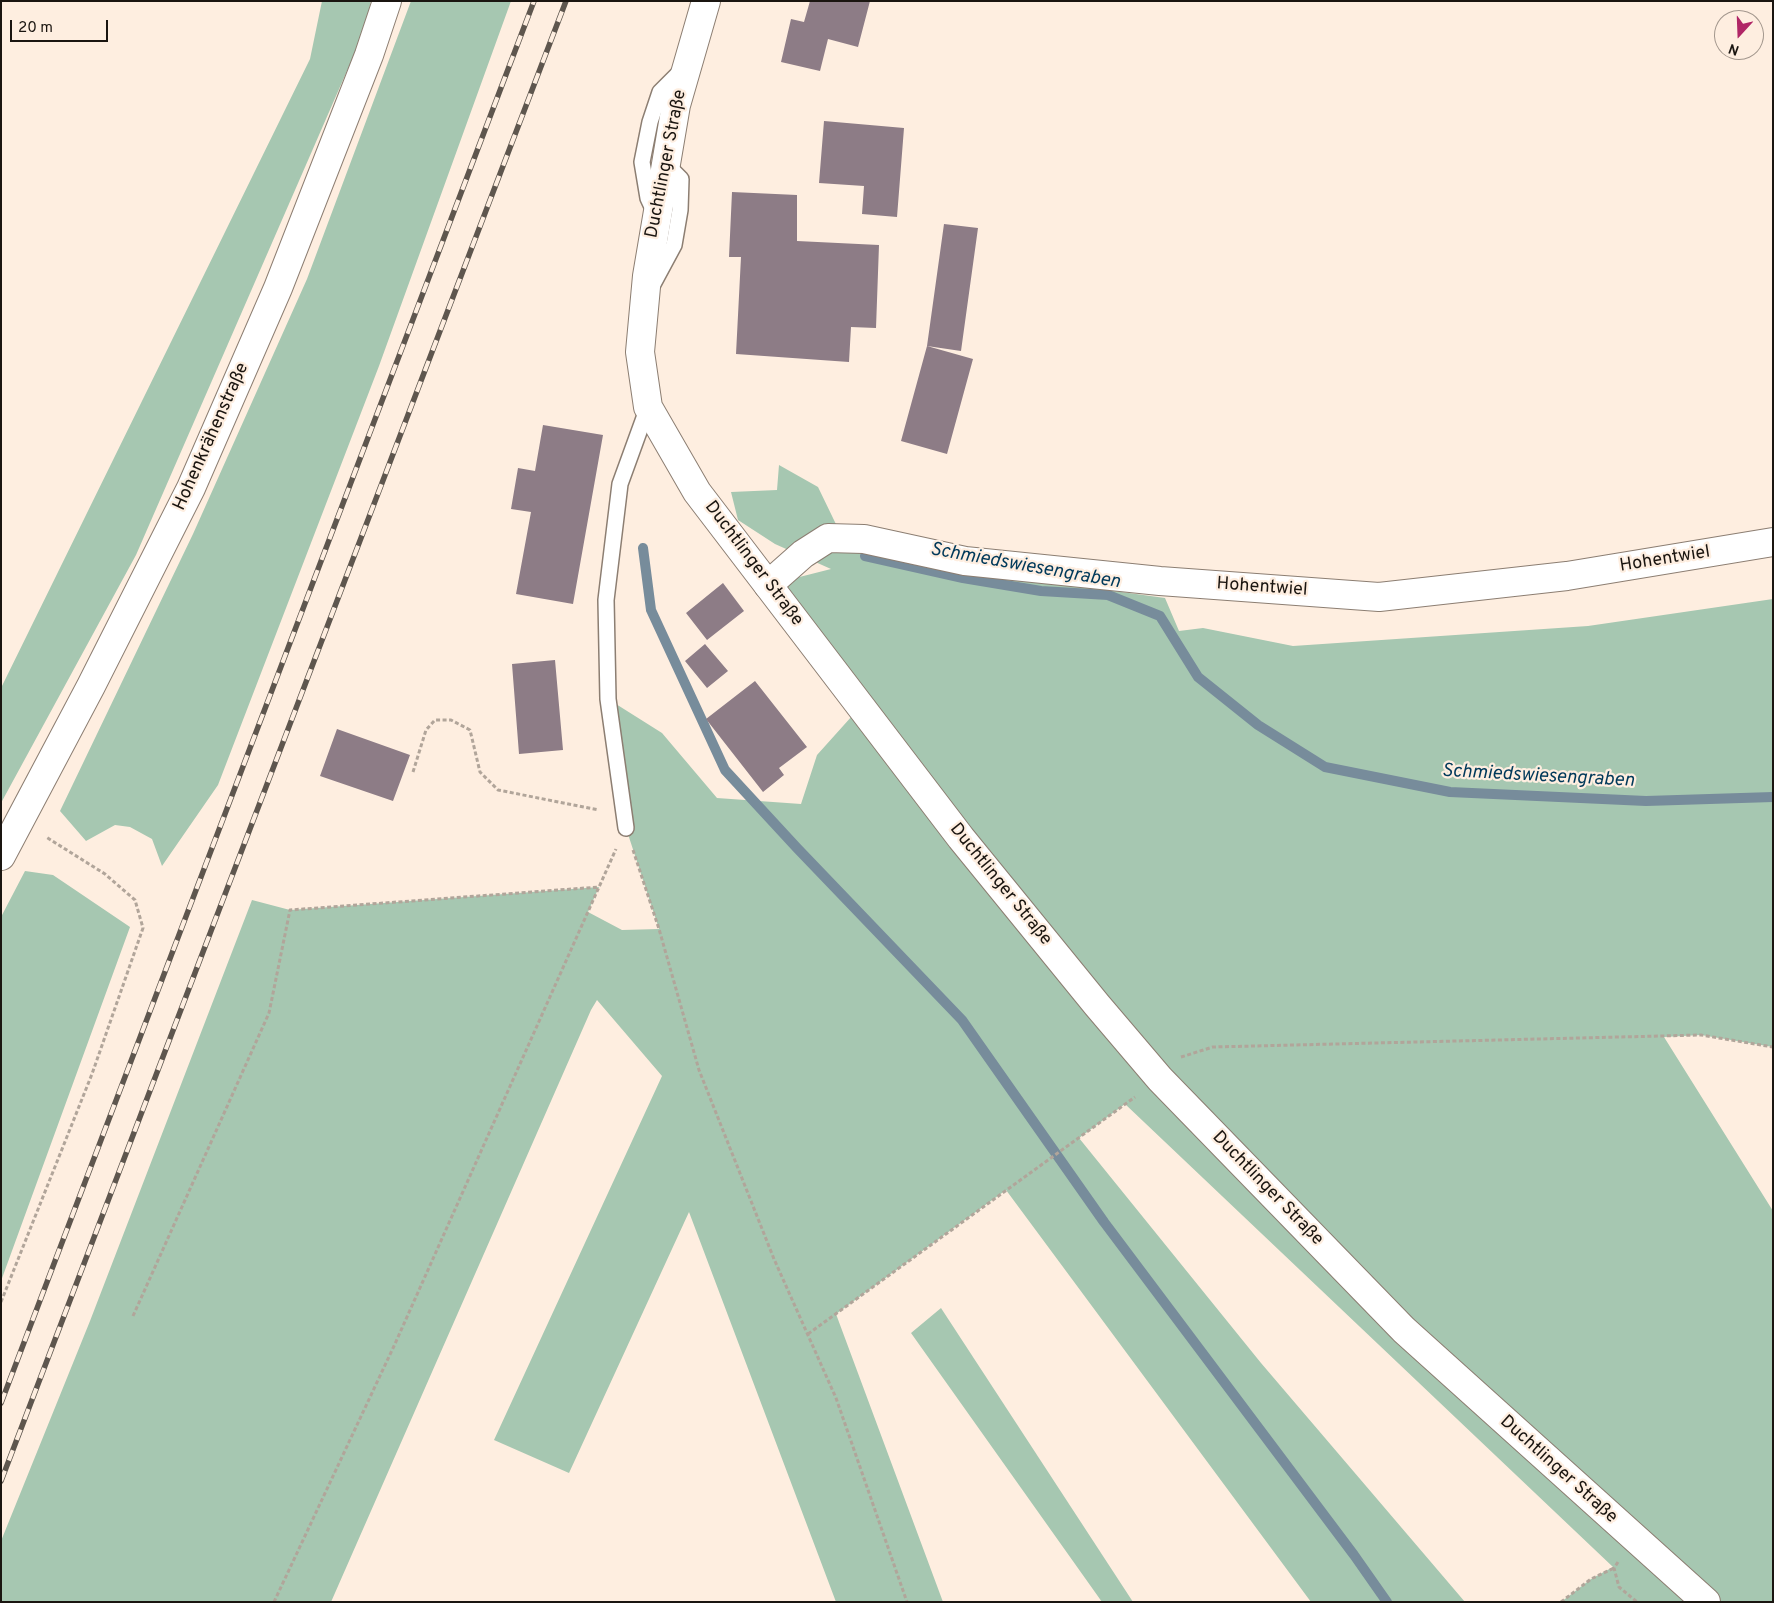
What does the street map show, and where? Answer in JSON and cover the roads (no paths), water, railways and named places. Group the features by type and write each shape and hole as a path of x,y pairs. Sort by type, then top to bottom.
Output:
{"street":[{"name":"Hohenkrähenstraße","path":"1,856 92,686 191,488 278,288 369,55 387,1"},
{"name":"Duchtlinger Straße","path":"706,1 676,104 647,276 640,352 648,407 697,492 961,838 1155,1073 1404,1330 1706,1602"},
{"name":"Hohentwiel","path":"768,585 802,554 828,538 864,539 965,561 1160,581 1379,597 1567,576 1773,542"}],"lane":[{"path":"657,217 648,198 642,162 650,122 660,92 687,66"},
{"path":"644,300 674,246 680,210 681,179 666,164"},
{"path":"625,822 608,699 606,600 620,484 648,407"}],"waterway":[{"path":"643,548 651,610 725,770 962,1020 1104,1222 1354,1555 1387,1602"},
{"name":"Schmiedswiesengraben","path":"865,556 963,578 1041,591 1108,595 1160,616 1198,677 1258,725 1325,767 1450,792 1646,801 1773,797"}],"railway":[{"path":"1,1403 534,1"},
{"path":"1,1481 566,1"}]}
